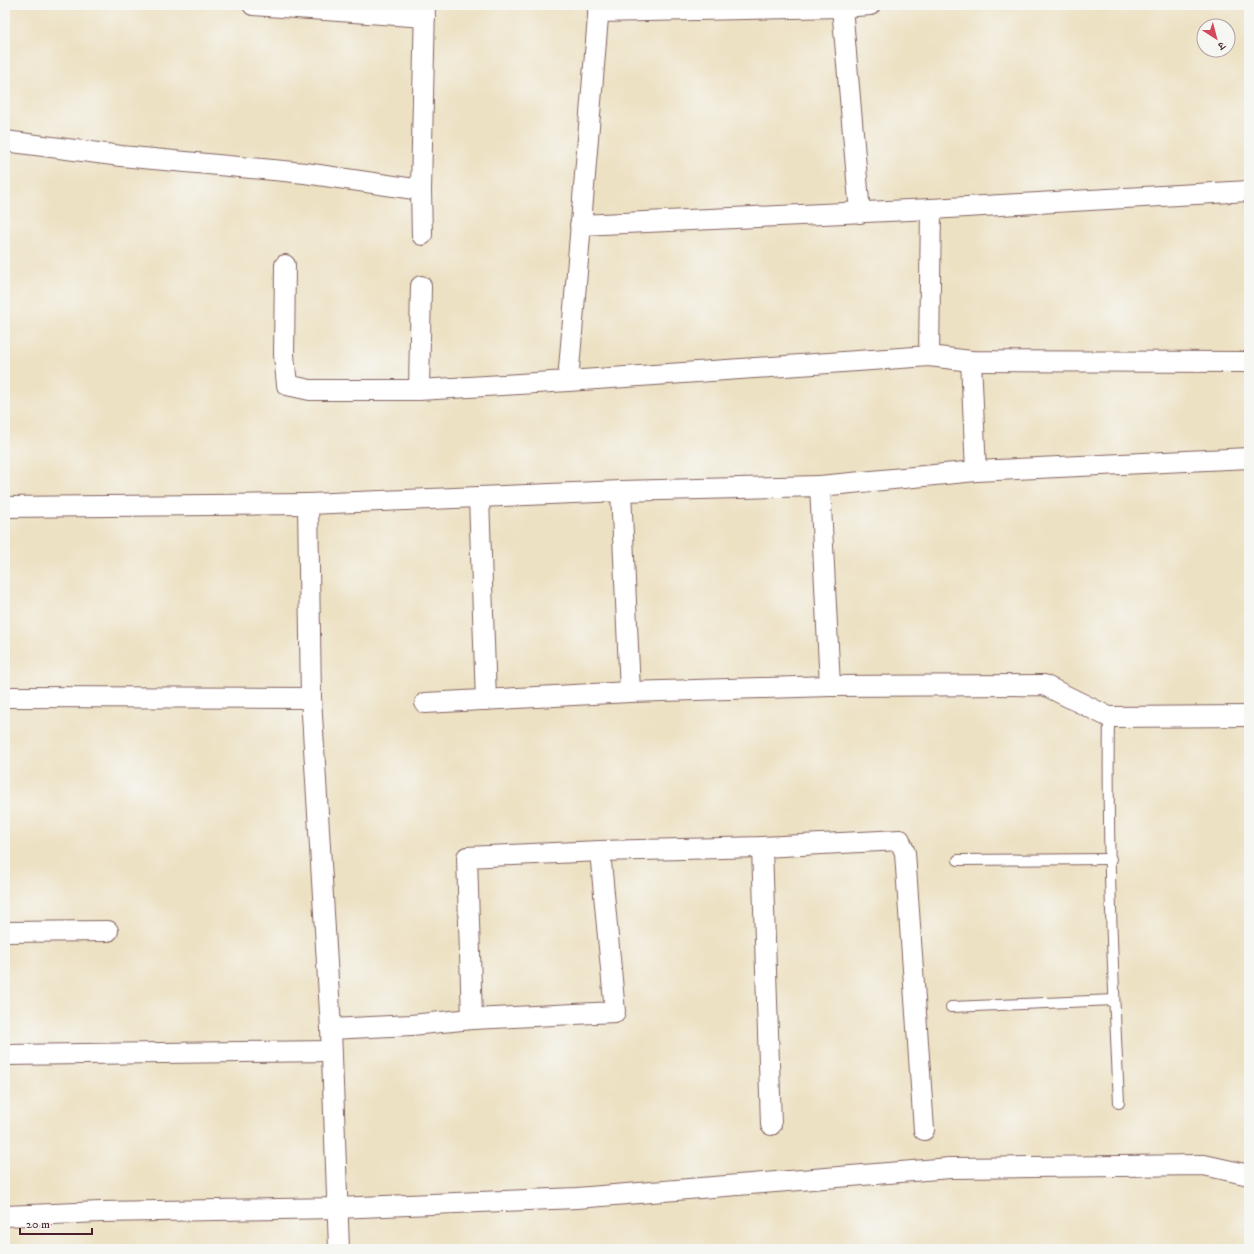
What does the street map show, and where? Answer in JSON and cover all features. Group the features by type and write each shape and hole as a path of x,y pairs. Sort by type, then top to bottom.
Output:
{"street":[{"path":"253,5 425,11 421,190 422,236"},
{"path":"568,381 598,9 842,7 870,5"},
{"path":"842,7 860,213"},
{"path":"5,141 121,156 305,174 421,190"},
{"path":"580,225 860,213 1249,190"},
{"path":"929,356 931,209"},
{"path":"285,265 284,354 287,385 310,390 419,390 929,356 971,361 1249,362"},
{"path":"419,390 421,286"},
{"path":"971,361 976,471"},
{"path":"5,507 308,504 621,491 820,486 976,471 1249,458"},
{"path":"820,486 830,686"},
{"path":"621,491 630,692"},
{"path":"479,498 486,700"},
{"path":"308,504 311,698 331,1029 339,1249"},
{"path":"425,703 630,692 830,686 1044,685 1109,717 1249,716"},
{"path":"5,697 311,698"},
{"path":"472,1019 467,857 600,851 762,847 900,840 905,853 924,1130"},
{"path":"762,847 771,1125"},
{"path":"331,1029 412,1025 472,1019 615,1012 600,851"},
{"path":"5,932 108,931"},
{"path":"5,1055 331,1051"},
{"path":"5,1216 101,1212 337,1208 578,1198 950,1168 1204,1165 1249,1175"}],"lane":[{"path":"1109,717 1110,859 1114,1000 1119,1103"},
{"path":"958,860 1110,859"},
{"path":"951,1007 1114,1000"}]}
